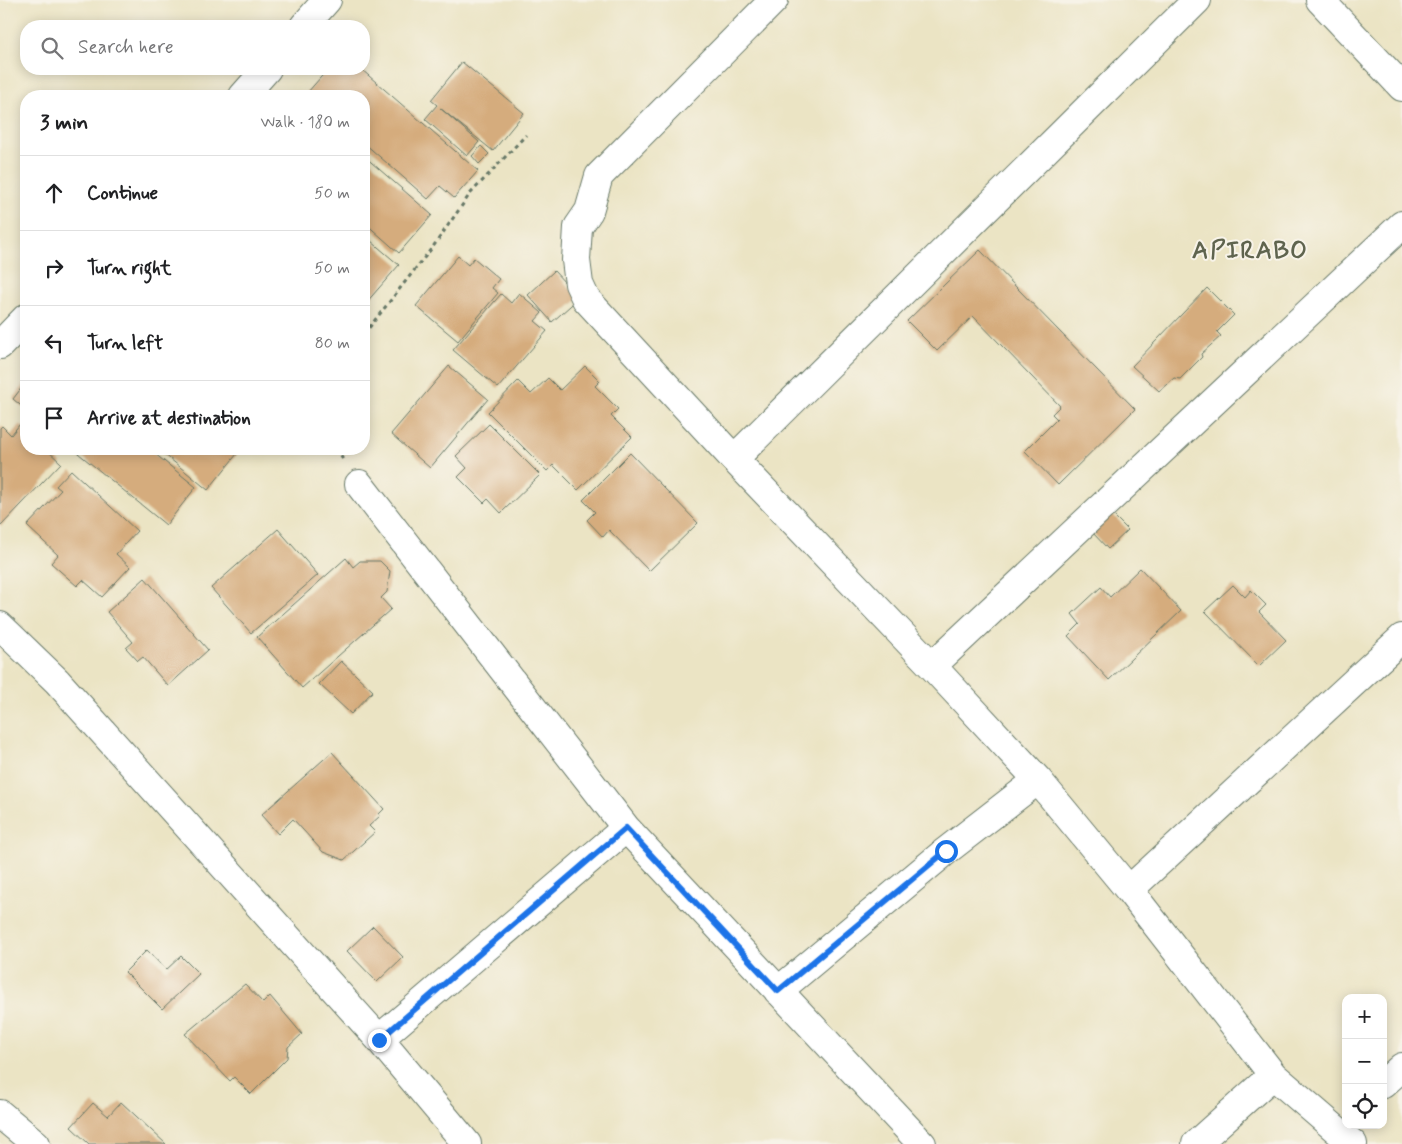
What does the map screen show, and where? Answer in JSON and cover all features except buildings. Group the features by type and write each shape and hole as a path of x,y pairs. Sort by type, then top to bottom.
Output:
{"street":[{"path":"309,20 327,0"},
{"path":"774,0 599,176 589,211 578,227 576,260 579,284 586,299 734,459 1038,780 1129,890 1272,1076 1345,1130"},
{"path":"734,459 1197,0"},
{"path":"1320,0 1402,87"},
{"path":"248,90 262,75"},
{"path":"932,666 1402,225"},
{"path":"0,345 20,324"},
{"path":"359,484 626,828 922,1144"},
{"path":"0,626 57,680 379,1040 467,1144"},
{"path":"1129,890 1402,638"},
{"path":"778,991 946,851 1038,780"},
{"path":"379,1040 626,828"},
{"path":"1387,1080 1402,1067"},
{"path":"1196,1144 1272,1076"},
{"path":"0,1114 36,1144"}],"path":[{"path":"370,326 435,244 470,194 526,135"}],"district":[{"name":"APIRABO","path":"1250,251"}],"route":[{"path":"379,1040 626,828 778,991 946,851"}]}
